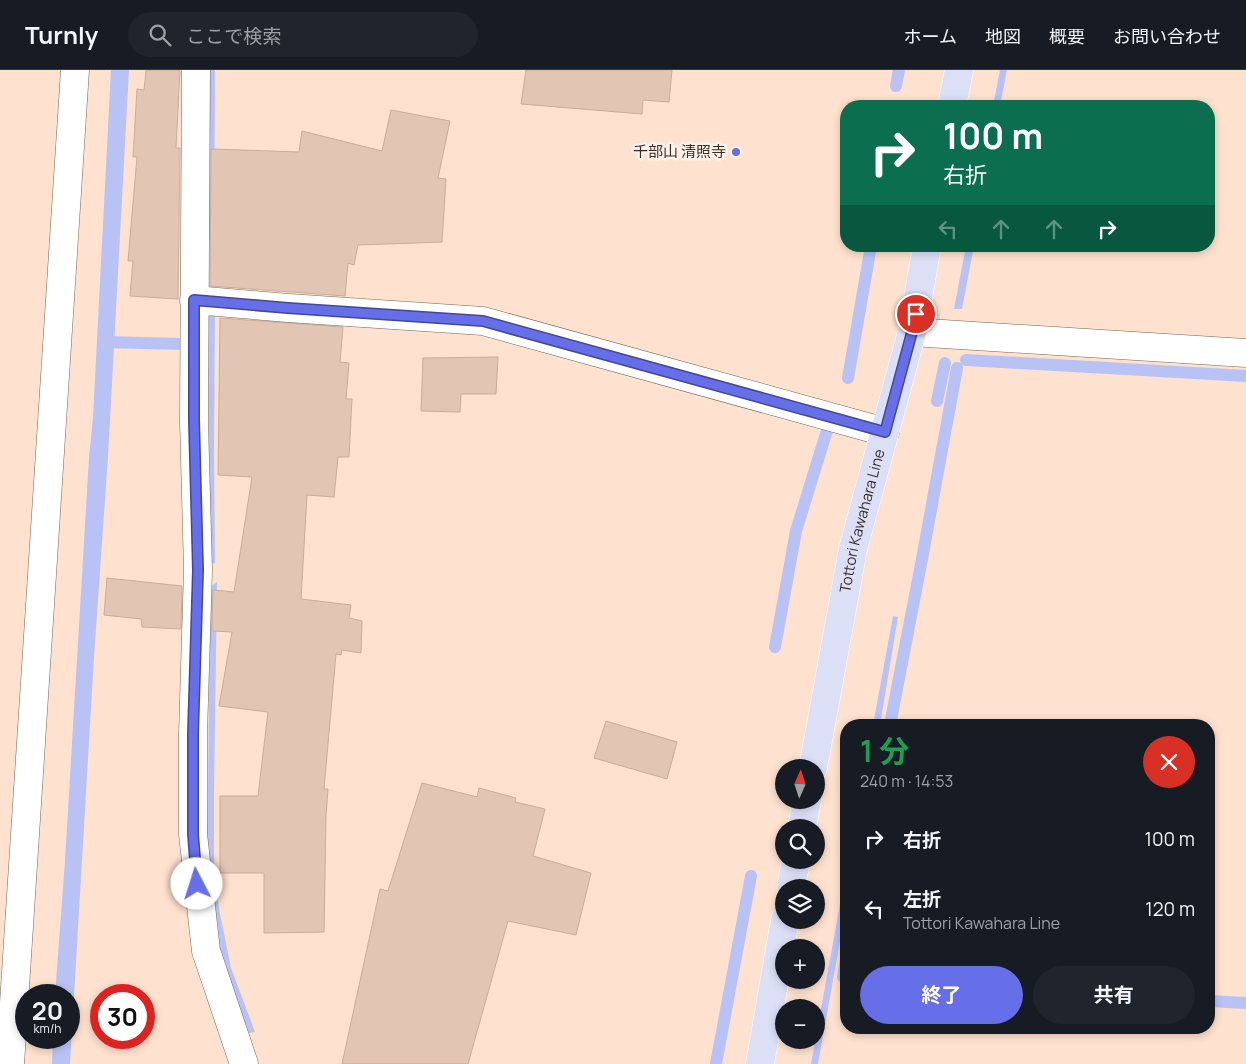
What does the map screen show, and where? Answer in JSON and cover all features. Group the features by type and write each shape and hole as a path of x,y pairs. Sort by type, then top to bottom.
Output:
{"main road":[{"path":"953,100 958,70"},
{"name":"Tottori Kawahara Line","path":"815,759 853,549 912,332 927,252"},
{"path":"760,1064 783,929"}],"street":[{"path":"10,1064 75,70"},
{"path":"196,70 194,420 198,570 193,734 193,834 206,951 244,1064"},
{"path":"194,300 483,321 885,432"},
{"path":"912,332 1246,353"}],"water":[{"path":"111,70 129,70 108,457 75,984 56,984 89,458 93,417"},
{"path":"209,70 215,70 214,240 209,240"},
{"path":"1000,70 1007,70 1001,100 994,100"},
{"path":"965,252 973,252 962,309 954,309"},
{"path":"215,309 215,563 210,564 208,314"},
{"path":"217,582 214,873 231,968 255,1032 249,1033 224,969 208,873 210,587"},
{"path":"893,616 898,617 881,719 874,719"},
{"path":"840,904 840,941 825,1025 825,999 823,999"},
{"path":"53,1049 71,1049 70,1064 52,1064"},
{"path":"814,1049 821,1049 818,1064 811,1064"}],"building":[{"path":"146,70 180,70 176,148 180,148 178,299 130,296 133,261 128,261 137,157 133,157 137,89 144,90"},
{"path":"526,70 672,70 669,102 643,100 642,114 521,104"},
{"path":"391,110 450,121 438,178 446,179 442,242 358,245 354,265 348,263 345,296 210,286 211,149 299,152 302,131 382,151"},
{"path":"220,318 343,327 340,362 349,363 346,399 352,399 349,457 338,457 334,497 307,495 301,599 351,605 349,618 362,621 361,653 342,650 341,655 336,654 324,789 328,789 324,932 264,933 264,873 220,873 220,796 258,796 268,712 219,706 232,632 212,631 213,590 234,592 252,477 218,475"},
{"path":"498,357 496,394 461,394 460,412 421,411 423,358"},
{"path":"107,578 182,586 181,629 142,627 141,619 104,615"},
{"path":"606,721 677,742 667,779 594,758"},
{"path":"422,783 477,797 479,788 516,798 515,802 545,809 533,856 591,873 576,935 508,921 468,1064 342,1064 380,889 388,891"}],"waterway":[{"path":"896,86 899,70"},
{"path":"848,378 870,252"},
{"path":"104,342 183,344"},
{"path":"966,360 1246,376"},
{"path":"937,401 945,363"},
{"path":"891,719 957,368"},
{"path":"775,647 796,531 829,424"},
{"path":"716,1064 751,876"},
{"path":"1215,1001 1246,1003"}],"place":[{"name":"千部山 清照寺","path":"736,152"}],"route":[{"path":"197,884 193,834 193,734 198,570 194,420 194,300 483,321 885,432 916,314"}]}
